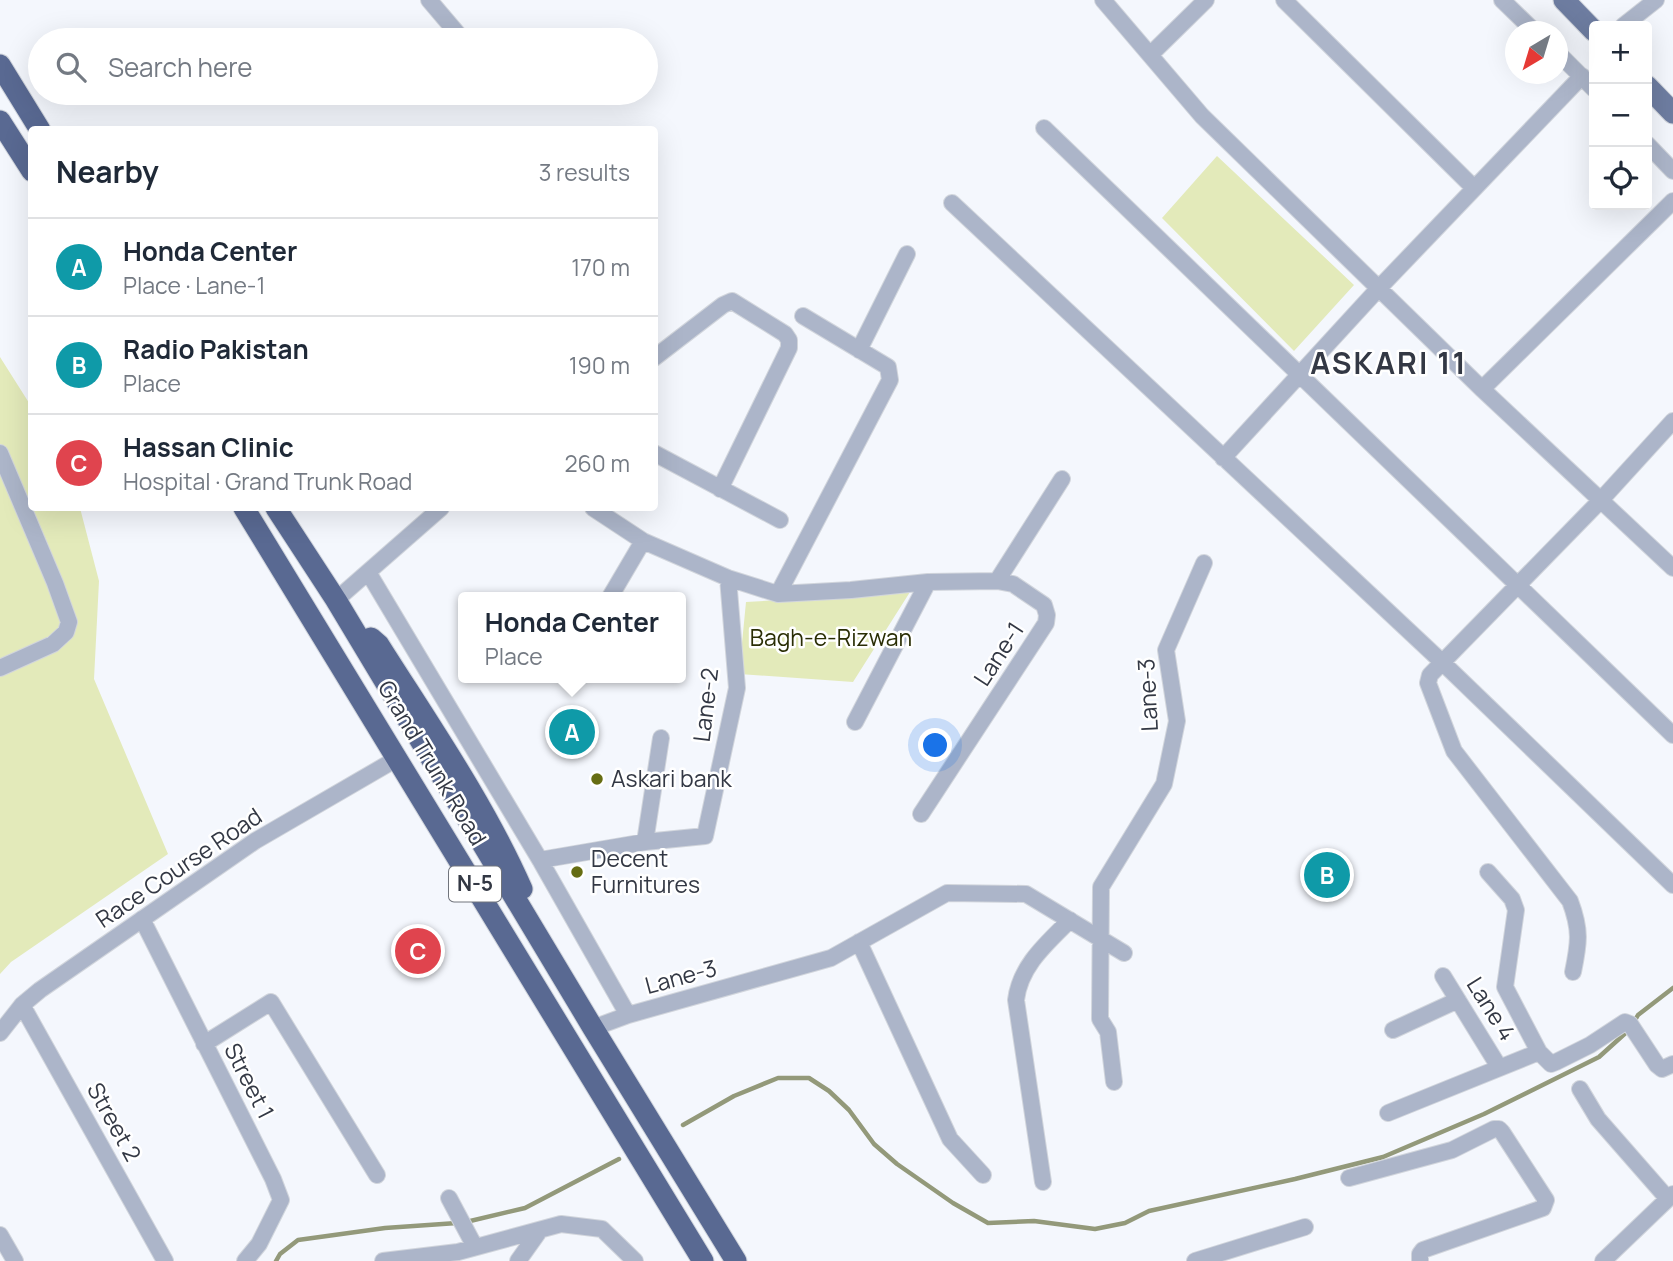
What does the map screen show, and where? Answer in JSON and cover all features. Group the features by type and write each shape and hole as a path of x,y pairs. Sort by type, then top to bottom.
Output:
{"highway":[{"path":"0,65 38,126"},
{"path":"3,128 28,165"},
{"name":"Grand Trunk Road","path":"246,511 704,1261"},
{"name":"Grand Trunk Road","path":"278,511 336,600 558,971 736,1261"},
{"name":"Grand Trunk Road","path":"336,600 379,645 460,772 510,863 558,971"},
{"path":"398,758 421,743"}],"main road":[{"path":"1564,0 1589,26"},
{"path":"1652,91 1673,113"}],"street":[{"path":"429,0 453,28"},
{"path":"1103,0 1202,116 1482,389 1673,568"},
{"path":"1150,55 1206,0"},
{"path":"1284,0 1474,188"},
{"path":"1502,0 1524,21"},
{"path":"1629,21 1656,0"},
{"path":"1568,63 1589,84"},
{"path":"1223,458 1378,288 1582,76"},
{"path":"1044,128 1299,377 1673,735"},
{"path":"1650,147 1673,171"},
{"path":"1482,389 1673,201"},
{"path":"952,203 1443,663 1673,885"},
{"path":"859,350 907,254"},
{"path":"658,355 732,301 785,334 789,340 789,348 720,489"},
{"path":"778,594 890,380 888,367 803,316"},
{"path":"1573,972 1580,942 1578,920 1570,901 1454,751 1428,683 1430,675 1673,421"},
{"path":"0,453 69,622 66,632 53,645 0,668"},
{"path":"658,455 780,520"},
{"path":"997,581 1062,479"},
{"path":"336,600 438,511"},
{"name":"Lane-1","path":"598,511 643,541 728,578 778,594 928,582 997,581 1013,584 1044,605 1046,623 921,814"},
{"path":"613,592 643,541"},
{"name":"Lane-3","path":"1100,939 1101,887 1164,784 1177,721 1166,650 1204,563"},
{"path":"368,572 540,860 628,1014"},
{"name":"Lane-2","path":"540,860 645,842 705,836 737,688 728,578"},
{"path":"855,722 928,582"},
{"path":"645,842 661,738"},
{"name":"Race Course Road","path":"0,1033 40,989 255,841 398,758"},
{"path":"1488,872 1515,904 1505,987 1539,1052 1547,1061 1556,1062 1590,1045 1625,1021 1630,1024 1662,1069 1673,1064"},
{"name":"Lane-3","path":"593,1028 628,1014 831,958 947,893 1026,894 1124,953"},
{"name":"Street 1","path":"142,919 281,1200 259,1244 244,1261"},
{"path":"1042,1182 1016,1000 1018,984 1027,967 1070,920"},
{"path":"1100,939 1100,1019 1108,1032 1114,1082"},
{"path":"859,942 950,1139 984,1175"},
{"name":"Lane 4","path":"1443,976 1499,1067"},
{"path":"1393,1030 1458,1000"},
{"path":"204,1044 271,1002 377,1175"},
{"name":"Street 2","path":"23,1005 166,1261"},
{"path":"1388,1113 1539,1052"},
{"path":"1580,1089 1598,1119 1670,1196 1603,1261"},
{"path":"1349,1178 1452,1150 1494,1129 1502,1132 1546,1204 1543,1208 1423,1250 1420,1261"},
{"path":"449,1198 475,1247"},
{"path":"383,1261 458,1252 561,1224 602,1229 635,1261"},
{"path":"1195,1261 1223,1257 1305,1227"},
{"path":"518,1261 540,1230"},
{"path":"0,1235 15,1261"}],"green space":[{"path":"1217,156 1354,285 1294,351 1162,218"},
{"path":"0,357 28,401 28,511 81,511 99,581 94,679 168,854 11,962 0,974"},
{"name":"Bagh-e-Rizwan","path":"910,592 853,682 739,674 746,602"}],"waterway":[{"path":"1634,1022 1638,1015 1673,988"},
{"path":"683,1125 734,1096 778,1078 809,1078 829,1091 849,1110 874,1144 897,1164 953,1203 988,1223 1034,1221 1095,1229 1125,1223 1149,1211 1383,1157 1484,1114 1599,1057 1630,1029"},
{"path":"466,1222 525,1208 619,1159"},
{"path":"276,1261 280,1254 298,1240 385,1228 457,1223"}],"place":[{"name":"Honda Center","path":"572,732"},
{"name":"Askari bank","path":"597,779"},
{"name":"Decent Furnitures","path":"577,872"},
{"name":"Radio Pakistan","path":"1327,875"},
{"name":"Hassan Clinic","path":"418,951"}],"district":[{"name":"ASKARI 11","path":"1389,364"}]}
